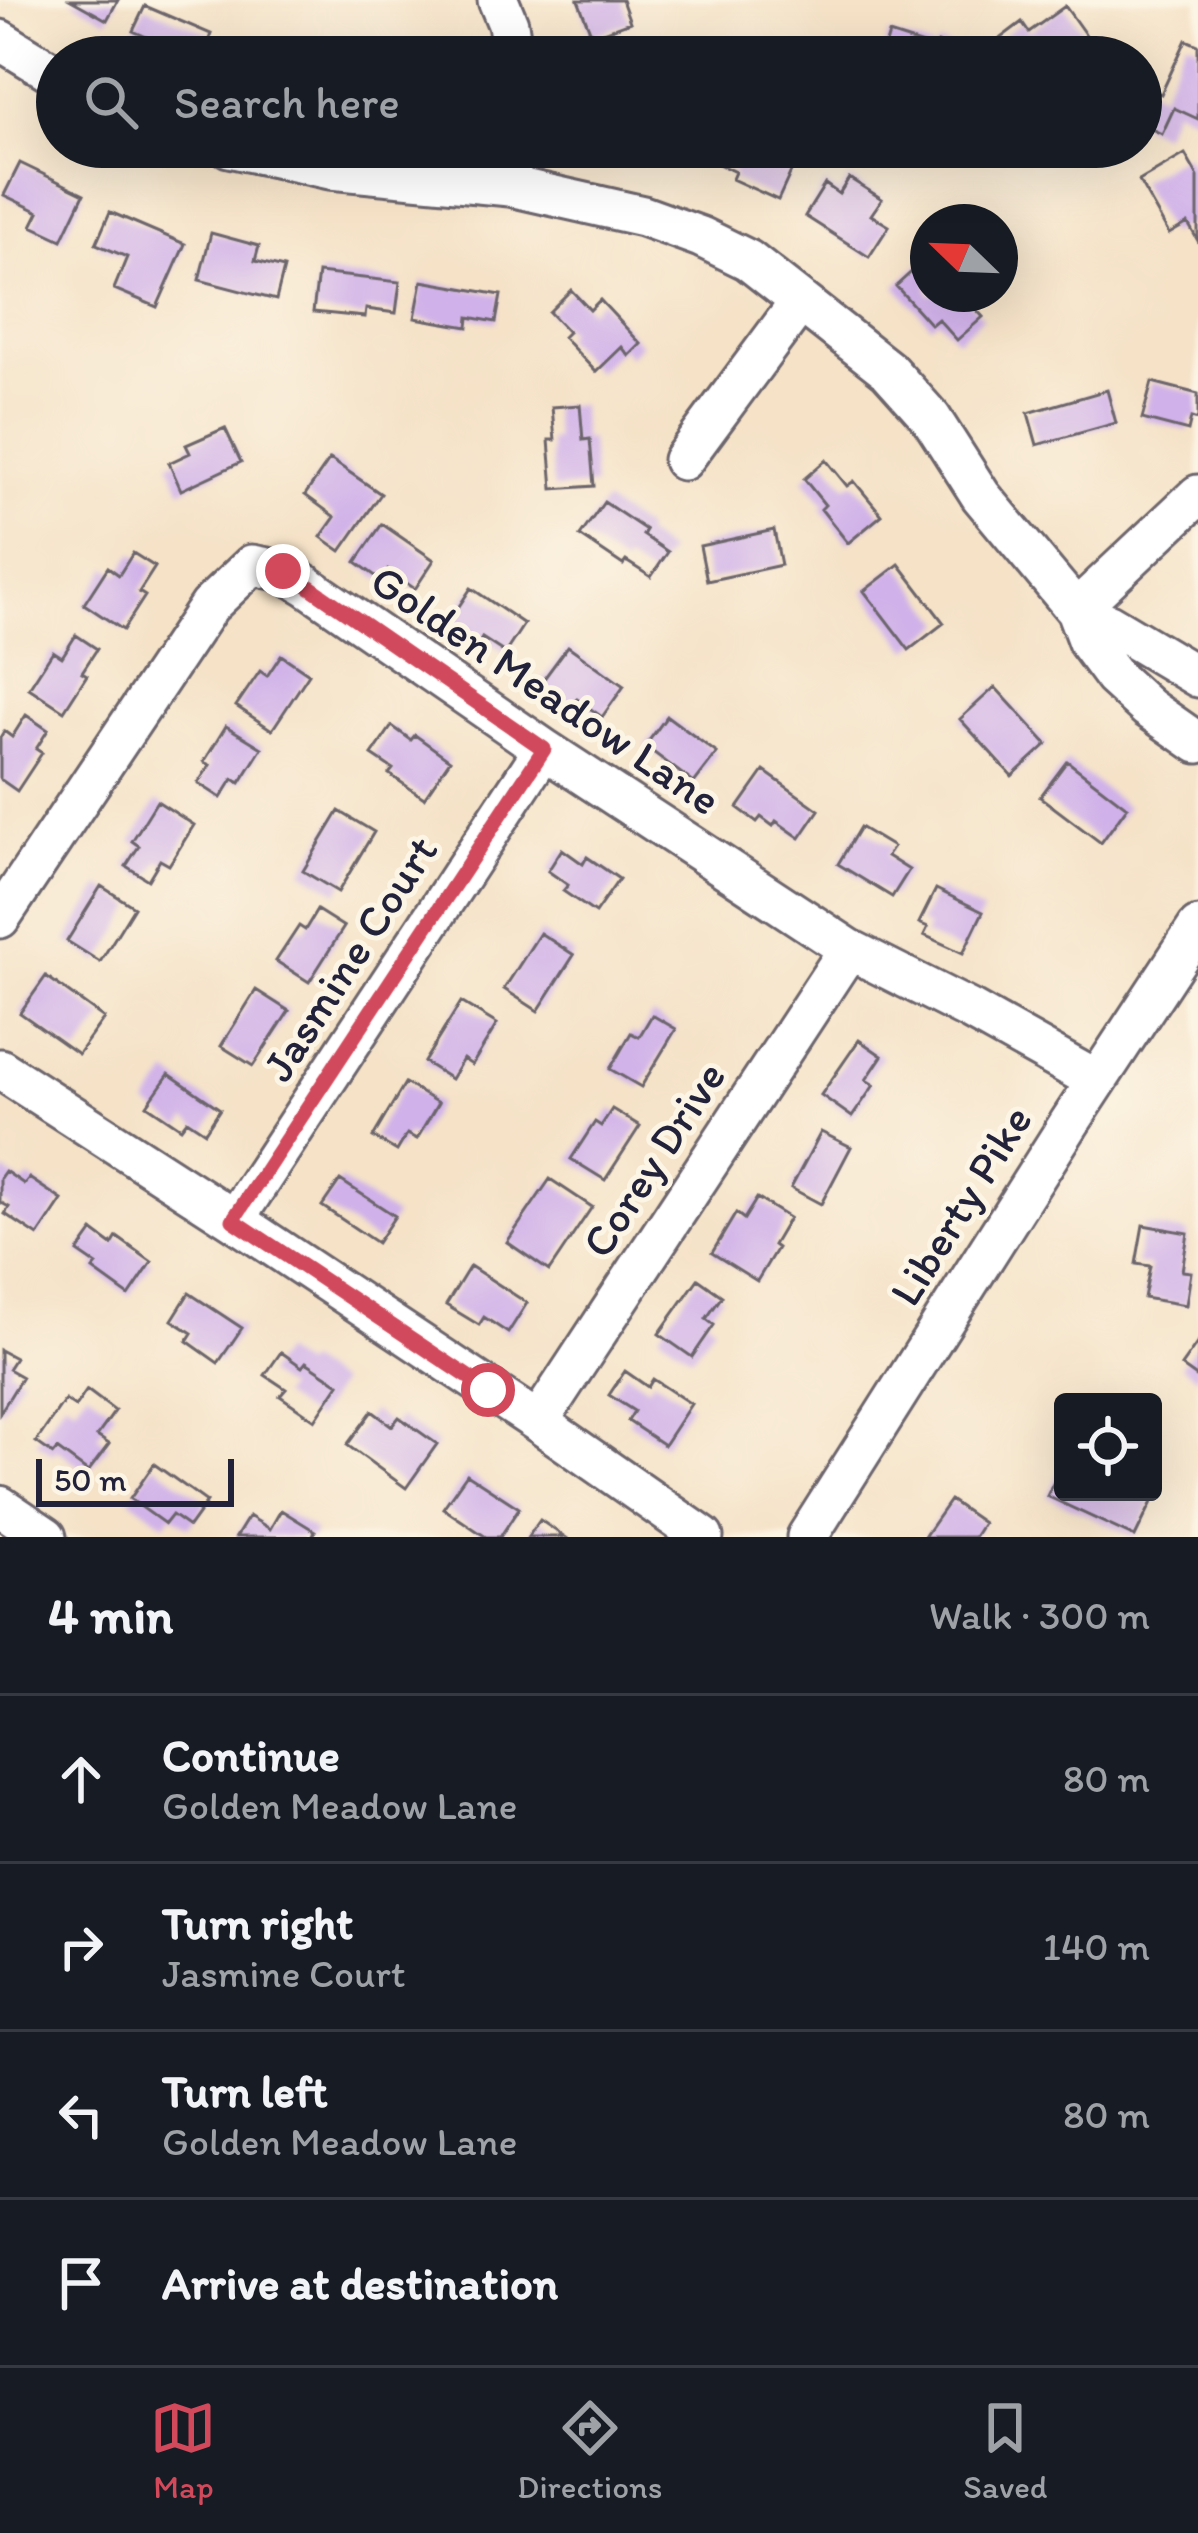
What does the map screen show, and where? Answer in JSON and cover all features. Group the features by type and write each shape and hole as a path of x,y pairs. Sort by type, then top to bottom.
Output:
{"street":[{"path":"498,0 510,36"},
{"path":"0,40 36,62"},
{"path":"321,168 420,168"},
{"path":"516,168 701,237 748,260 873,358 931,418 981,496 1076,610 1088,642 1114,676 1198,743"},
{"path":"682,460 800,302"},
{"path":"1076,610 1198,495"},
{"name":"Golden Meadow Lane","path":"0,918 209,606 252,566 283,571 307,585 544,749 849,949 1097,1081"},
{"path":"1076,610 1109,624 1198,677"},
{"name":"Jasmine Court","path":"233,1220 544,749"},
{"name":"Liberty Pike","path":"807,1537 1198,927"},
{"name":"Corey Drive","path":"538,1422 849,949"},
{"path":"0,1069 538,1422 703,1537"},
{"path":"0,1506 46,1537"}],"building":[{"path":"71,0 118,0 107,20"},
{"path":"578,0 622,0 630,22 592,36"},
{"path":"145,6 211,34 144,36 133,31"},
{"path":"1065,6 1086,36 1003,36 1022,22 1029,32"},
{"path":"1186,40 1198,45 1198,119 1174,108 1162,134 1162,92"},
{"path":"1185,154 1198,177 1198,241 1188,223 1169,234 1139,181"},
{"path":"20,163 84,194 62,240 32,226 39,212 4,195"},
{"path":"727,168 793,168 778,200 732,179 735,172"},
{"path":"849,178 882,199 871,215 889,226 869,257 805,216 825,184 839,194"},
{"path":"110,212 185,244 157,307 114,289 127,257 96,244"},
{"path":"211,233 259,246 255,261 284,268 276,300 199,280"},
{"path":"318,273 400,282 396,313 366,309 365,317 313,312"},
{"path":"910,273 910,302 896,286"},
{"path":"422,281 501,295 496,322 469,317 468,327 415,318"},
{"path":"571,290 590,310 600,300 641,344 629,356 622,347 596,372 563,337 568,332 549,312"},
{"path":"919,312 978,312 983,317 957,340 938,319 931,325"},
{"path":"1152,382 1198,394 1198,420 1191,418 1188,431 1142,419"},
{"path":"1107,390 1116,423 1037,445 1028,413"},
{"path":"580,405 583,440 590,439 594,486 553,489 552,407"},
{"path":"225,428 241,462 181,490 169,463 190,453 186,445"},
{"path":"330,459 381,494 341,551 321,537 335,517 305,495"},
{"path":"826,460 847,486 854,481 882,515 848,543 804,479"},
{"path":"604,502 646,530 643,535 668,552 651,577 626,561 623,565 580,536"},
{"path":"382,524 434,560 415,589 388,570 381,580 356,562"},
{"path":"774,530 781,565 707,581 700,546"},
{"path":"133,553 155,567 139,592 145,596 123,630 84,604 108,567 119,575"},
{"path":"899,564 944,623 909,650 864,591"},
{"path":"471,588 524,624 505,653 482,638 477,647 446,626"},
{"path":"76,635 97,649 64,711 29,688 53,651 62,657"},
{"path":"568,646 624,686 602,717 577,699 571,706 540,684"},
{"path":"281,655 309,674 272,730 236,706 260,671 267,676"},
{"path":"995,687 1047,744 1012,776 960,719"},
{"path":"26,715 48,730 36,749 42,753 17,791 0,779 0,738 4,731 12,737"},
{"path":"667,716 717,753 694,783 645,746"},
{"path":"226,726 262,748 240,783 233,779 221,798 198,783 210,765 204,762"},
{"path":"392,726 411,740 415,735 450,760 424,798 389,774 393,769 372,755"},
{"path":"1067,761 1127,807 1101,843 1040,797"},
{"path":"764,771 819,810 800,838 776,821 773,826 761,817 757,822 738,808"},
{"path":"157,801 194,825 169,865 160,860 148,880 126,866 139,846 132,841"},
{"path":"339,811 374,832 338,892 303,871"},
{"path":"860,827 893,847 887,856 909,870 892,897 838,864"},
{"path":"562,849 583,864 587,857 619,879 595,913 563,891 568,885 548,871"},
{"path":"101,886 134,907 100,962 67,941"},
{"path":"936,889 983,912 963,953 924,935 928,927 919,923"},
{"path":"317,910 344,927 309,982 276,961 299,926 305,930"},
{"path":"540,933 574,955 538,1011 504,989"},
{"path":"46,976 104,1018 78,1054 20,1013"},
{"path":"256,990 289,1011 253,1066 221,1046"},
{"path":"461,1002 497,1024 472,1065 463,1059 451,1079 424,1062"},
{"path":"652,1015 676,1029 641,1087 610,1069 631,1033 639,1037"},
{"path":"859,1040 882,1056 866,1080 874,1085 852,1117 821,1095"},
{"path":"169,1074 220,1109 205,1132 187,1120 181,1128 147,1105"},
{"path":"405,1083 438,1103 417,1139 407,1134 397,1151 373,1137"},
{"path":"612,1109 640,1126 605,1180 571,1159 595,1122 601,1126"},
{"path":"821,1132 851,1147 821,1204 791,1188"},
{"path":"5,1171 24,1184 29,1178 62,1200 38,1236 5,1214 9,1207 0,1202 0,1178"},
{"path":"550,1179 592,1207 549,1271 507,1242"},
{"path":"340,1180 395,1216 377,1243 322,1206"},
{"path":"757,1198 789,1218 757,1281 712,1253 736,1213 744,1219"},
{"path":"1143,1225 1188,1233 1182,1271 1191,1272 1186,1305 1144,1298 1150,1266 1136,1264"},
{"path":"93,1231 112,1245 117,1237 152,1262 129,1296 93,1270 97,1265 78,1252"},
{"path":"470,1266 527,1303 508,1333 484,1317 479,1325 446,1305"},
{"path":"698,1279 722,1296 706,1319 714,1325 692,1357 659,1334"},
{"path":"189,1293 242,1328 218,1363 187,1341 192,1333 172,1320"},
{"path":"1198,1342 1198,1378 1181,1366"},
{"path":"0,1350 15,1358 8,1369 22,1377 0,1413"},
{"path":"281,1352 339,1384 315,1420 280,1396 286,1389 265,1375"},
{"path":"625,1371 648,1387 653,1379 691,1404 664,1445 628,1421 634,1411 609,1395"},
{"path":"87,1390 115,1411 97,1436 109,1444 88,1472 57,1449 53,1454 36,1442 65,1400 75,1407"},
{"path":"372,1411 392,1426 399,1417 437,1444 406,1488 347,1445"},
{"path":"154,1464 207,1502 189,1527 172,1515 165,1524 130,1499"},
{"path":"467,1474 519,1508 500,1537 486,1537 443,1508"},
{"path":"950,1500 983,1523 974,1537 924,1537"},
{"path":"1058,1501 1153,1501 1135,1537"},
{"path":"281,1510 315,1531 312,1537 236,1537 249,1516 270,1529"},
{"path":"540,1520 565,1537 528,1537"}],"route":[{"path":"283,571 544,749 233,1220 488,1390"}]}
